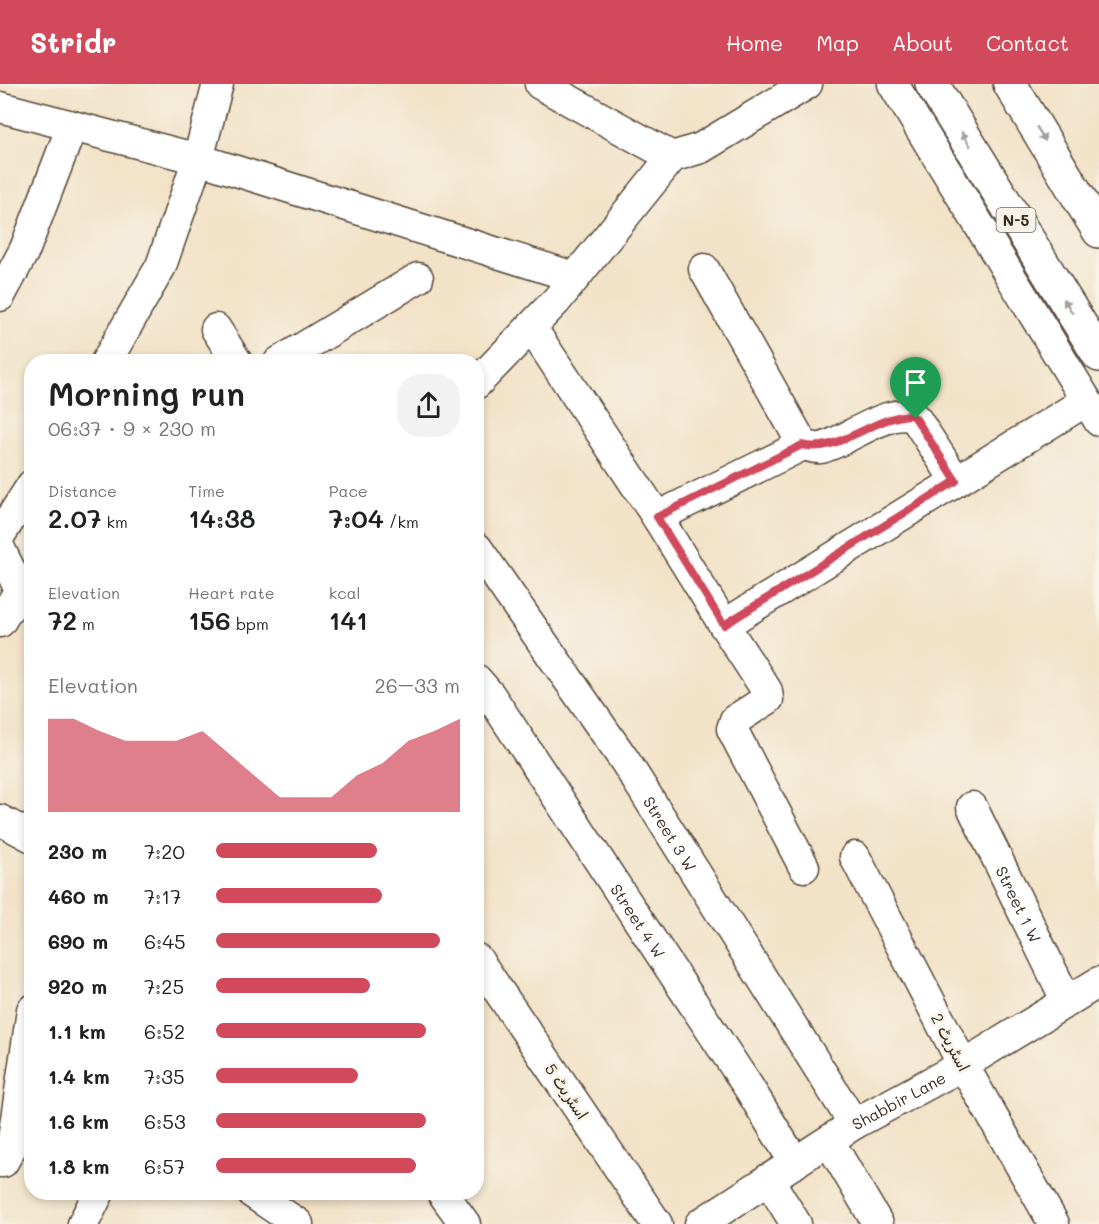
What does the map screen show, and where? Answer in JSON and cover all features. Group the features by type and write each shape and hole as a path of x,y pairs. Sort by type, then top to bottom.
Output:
{"highway":[{"name":"N-5","path":"932,84 1099,356"},
{"path":"1010,84 1099,231"}],"street":[{"path":"111,354 161,266 198,159 218,84"},
{"path":"540,84 672,157"},
{"path":"484,376 531,327 574,277 672,157 701,148 807,84"},
{"path":"724,625 956,481 1093,411 893,84"},
{"path":"0,107 198,159 574,277"},
{"path":"0,296 25,249 72,126"},
{"path":"704,269 802,445"},
{"path":"292,354 418,278"},
{"path":"531,327 657,517 767,691 768,699 735,720 732,729 804,867"},
{"path":"216,329 232,354"},
{"path":"657,517 802,445 820,448 894,416 911,415 916,419 956,481"},
{"path":"0,535 24,498"},
{"path":"0,549 24,584"},
{"name":"Street 3 W","path":"484,558 625,761 854,1124"},
{"path":"0,622 24,590"},
{"name":"Street 4 W","path":"484,688 749,1088 795,1163"},
{"name":"Street 1 W","path":"972,807 1067,1002"},
{"path":"0,820 24,833"},
{"name":"اسٹریٹ 2","path":"855,857 963,1065 1054,1224"},
{"name":"اسٹریٹ 5","path":"484,969 657,1224"},
{"name":"Shabbir Lane","path":"700,1224 854,1124 963,1065 1098,984"},
{"path":"0,1162 3,1162 12,1146 24,1064"},
{"path":"829,1141 878,1224"},
{"path":"768,1179 796,1224"},
{"path":"83,1224 95,1200"},
{"path":"263,1200 298,1224"},
{"path":"448,1200 465,1224"}],"route":[{"path":"911,415 916,419 956,481 724,625 657,517 802,445 820,448 894,416 911,415"}]}
